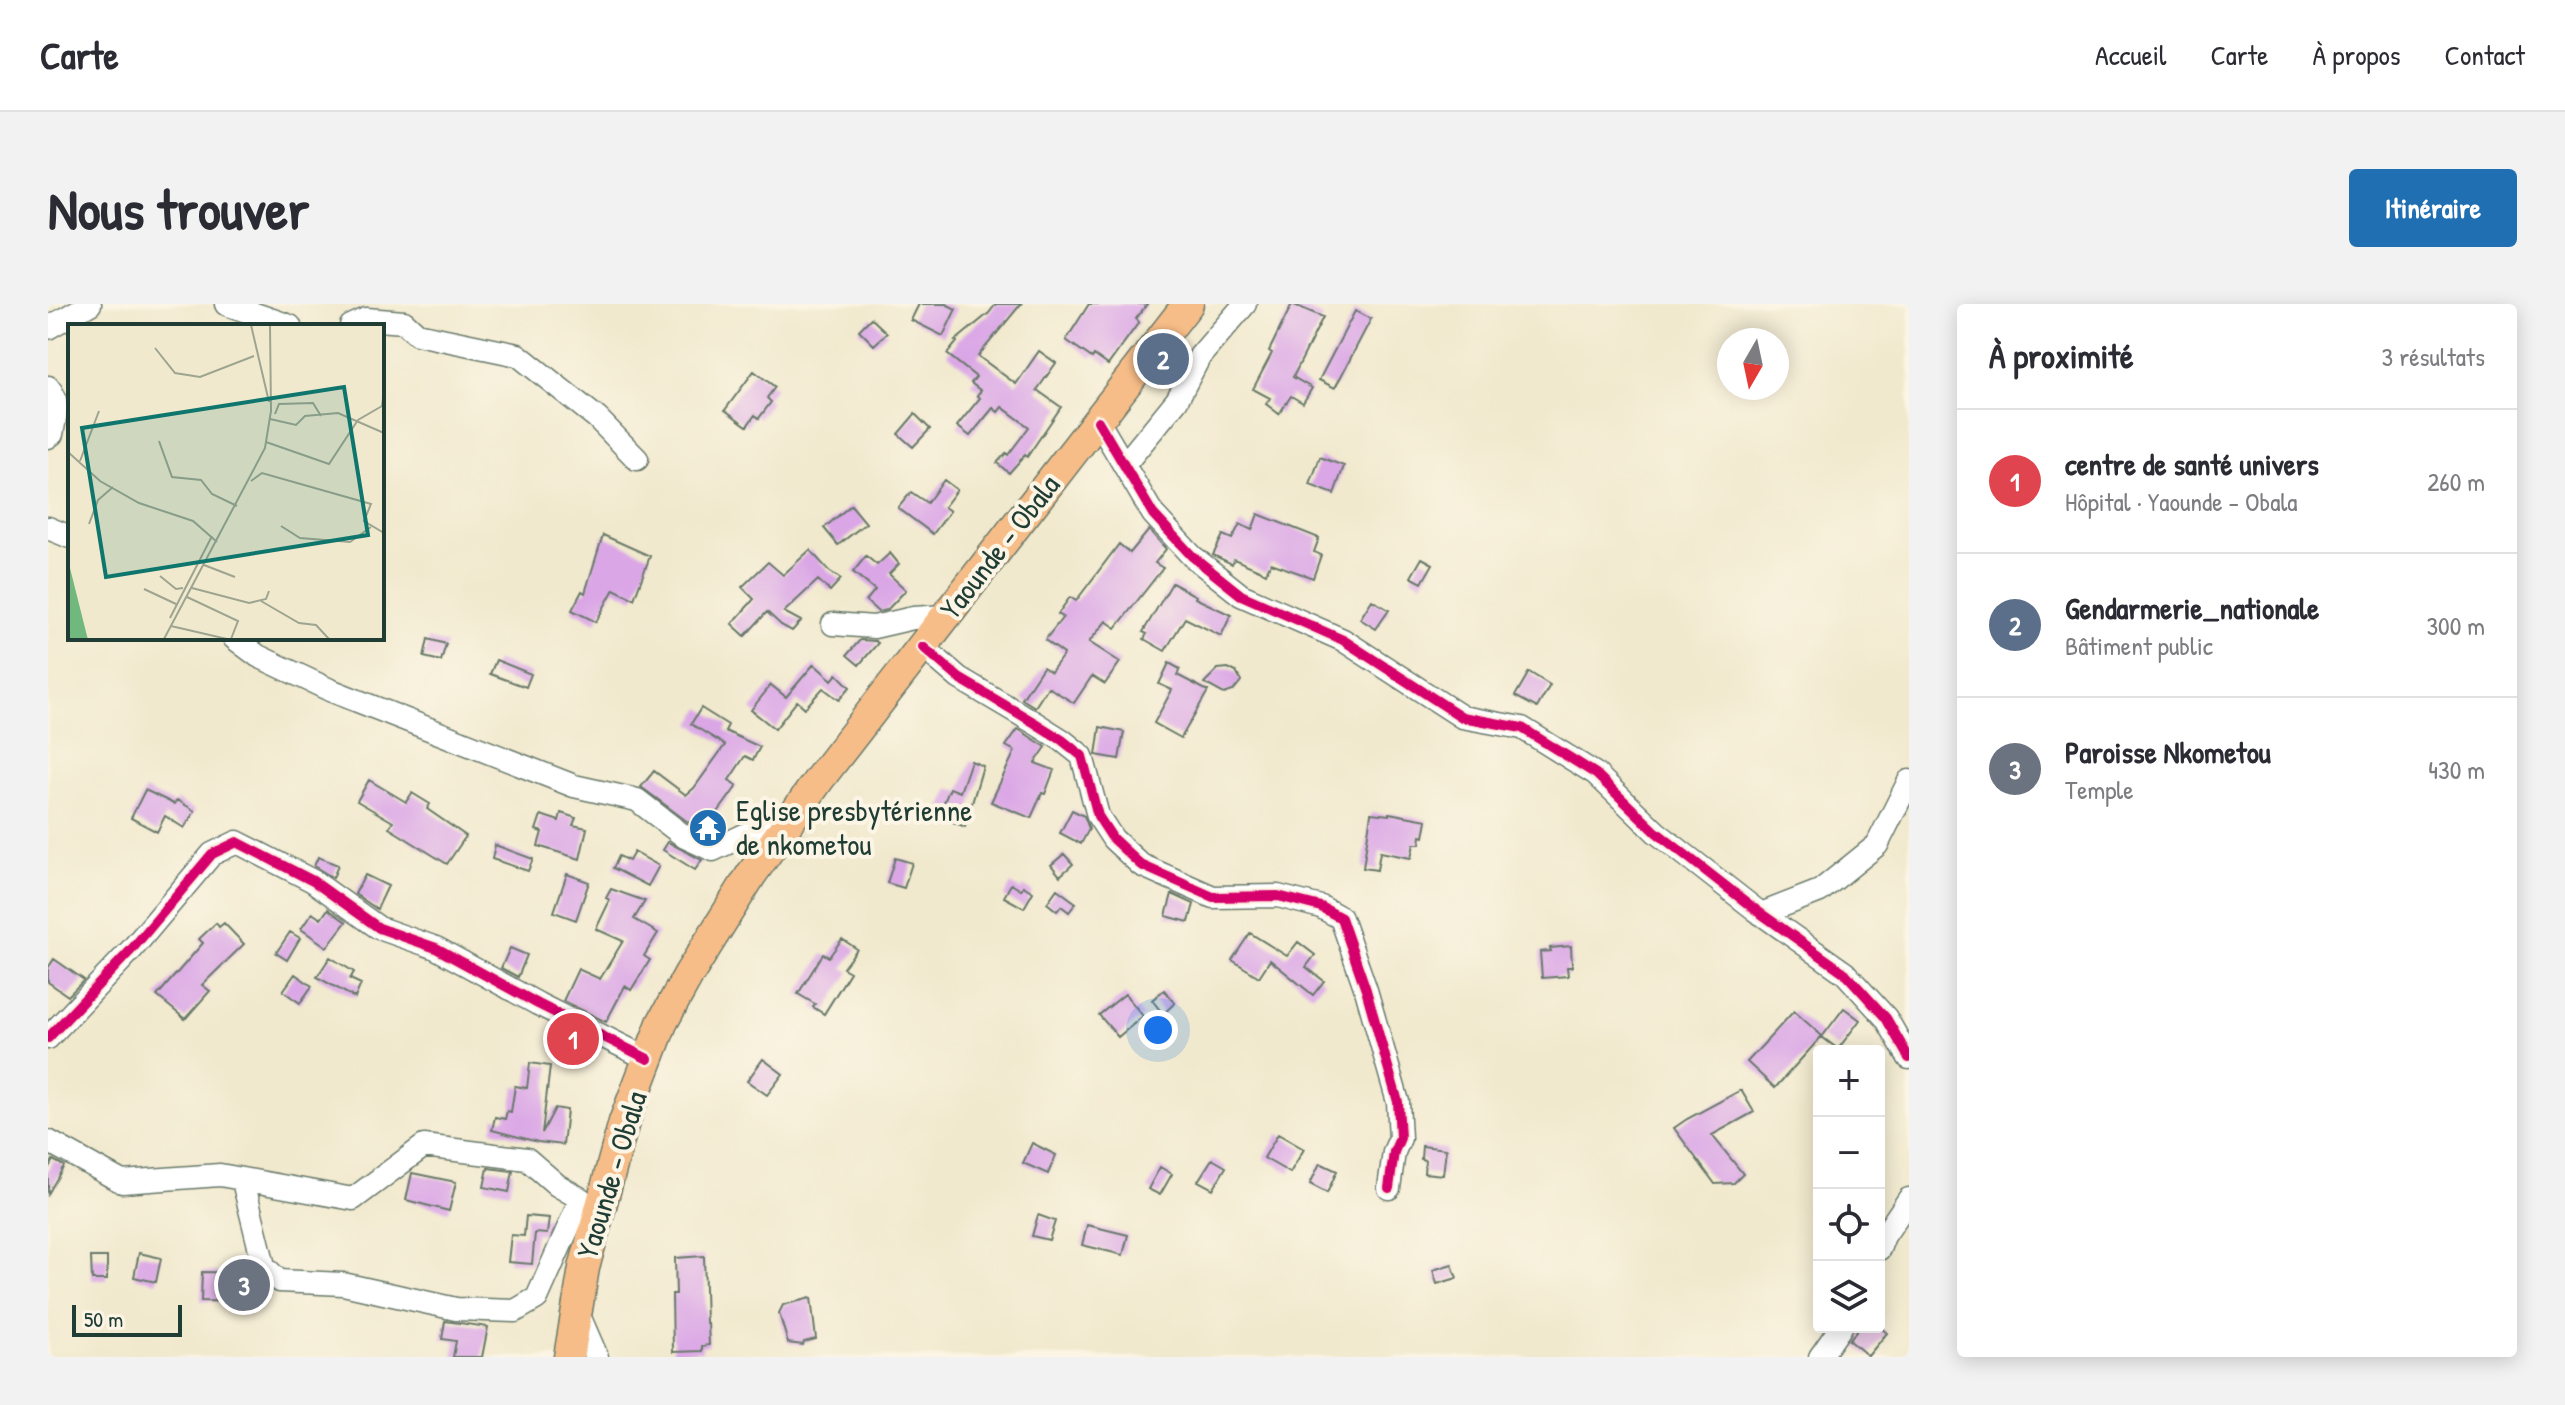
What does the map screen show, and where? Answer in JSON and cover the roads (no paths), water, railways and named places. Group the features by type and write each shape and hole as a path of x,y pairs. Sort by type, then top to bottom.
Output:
{"highway":[{"name":"Yaounde - Obala","path":"569,1357 584,1268 590,1207 662,1023 689,974 751,875 798,809 1188,304"}],"street":[{"path":"48,328 90,304"},
{"path":"226,304 284,324"},
{"path":"1124,465 1177,400 1200,356 1245,304"},
{"path":"355,324 366,319 404,322 417,334 518,355 597,418 637,459"},
{"path":"48,387 57,405 52,434 48,437"},
{"path":"1098,421 1153,514 1192,556 1241,595 1343,640 1462,717 1522,728 1596,774 1656,832 1761,914 1845,973 1886,1018 1909,1058"},
{"path":"48,528 68,536"},
{"path":"833,624 874,627 913,618 946,616"},
{"path":"237,640 258,656 330,690 574,786 637,800 685,837 713,850 798,809"},
{"path":"923,647 959,678 1062,740 1082,756 1098,816 1113,839 1141,865 1213,897 1278,896 1321,907 1341,918 1366,990 1398,1102 1400,1138 1394,1152 1389,1188"},
{"path":"1761,914 1820,891 1877,845 1909,781"},
{"path":"48,1038 132,949 212,854 237,842 313,881 379,928 436,948 648,1059"},
{"path":"48,1141 122,1182 220,1175 353,1199 424,1146 527,1159 557,1185 590,1207 537,1298 515,1311 456,1309 343,1284 279,1281 264,1266 243,1181"},
{"path":"1885,1235 1909,1199"},
{"path":"577,1311 597,1357"},
{"path":"1820,1357 1837,1333"}],"place":[{"name":"Gendarmerie_nationale","path":"1163,359"},
{"name":"Eglise presbytérienne de nkometou","path":"708,828"},
{"name":"centre de santé univers","path":"573,1039"},
{"name":"Paroisse Nkometou","path":"244,1285"}]}
